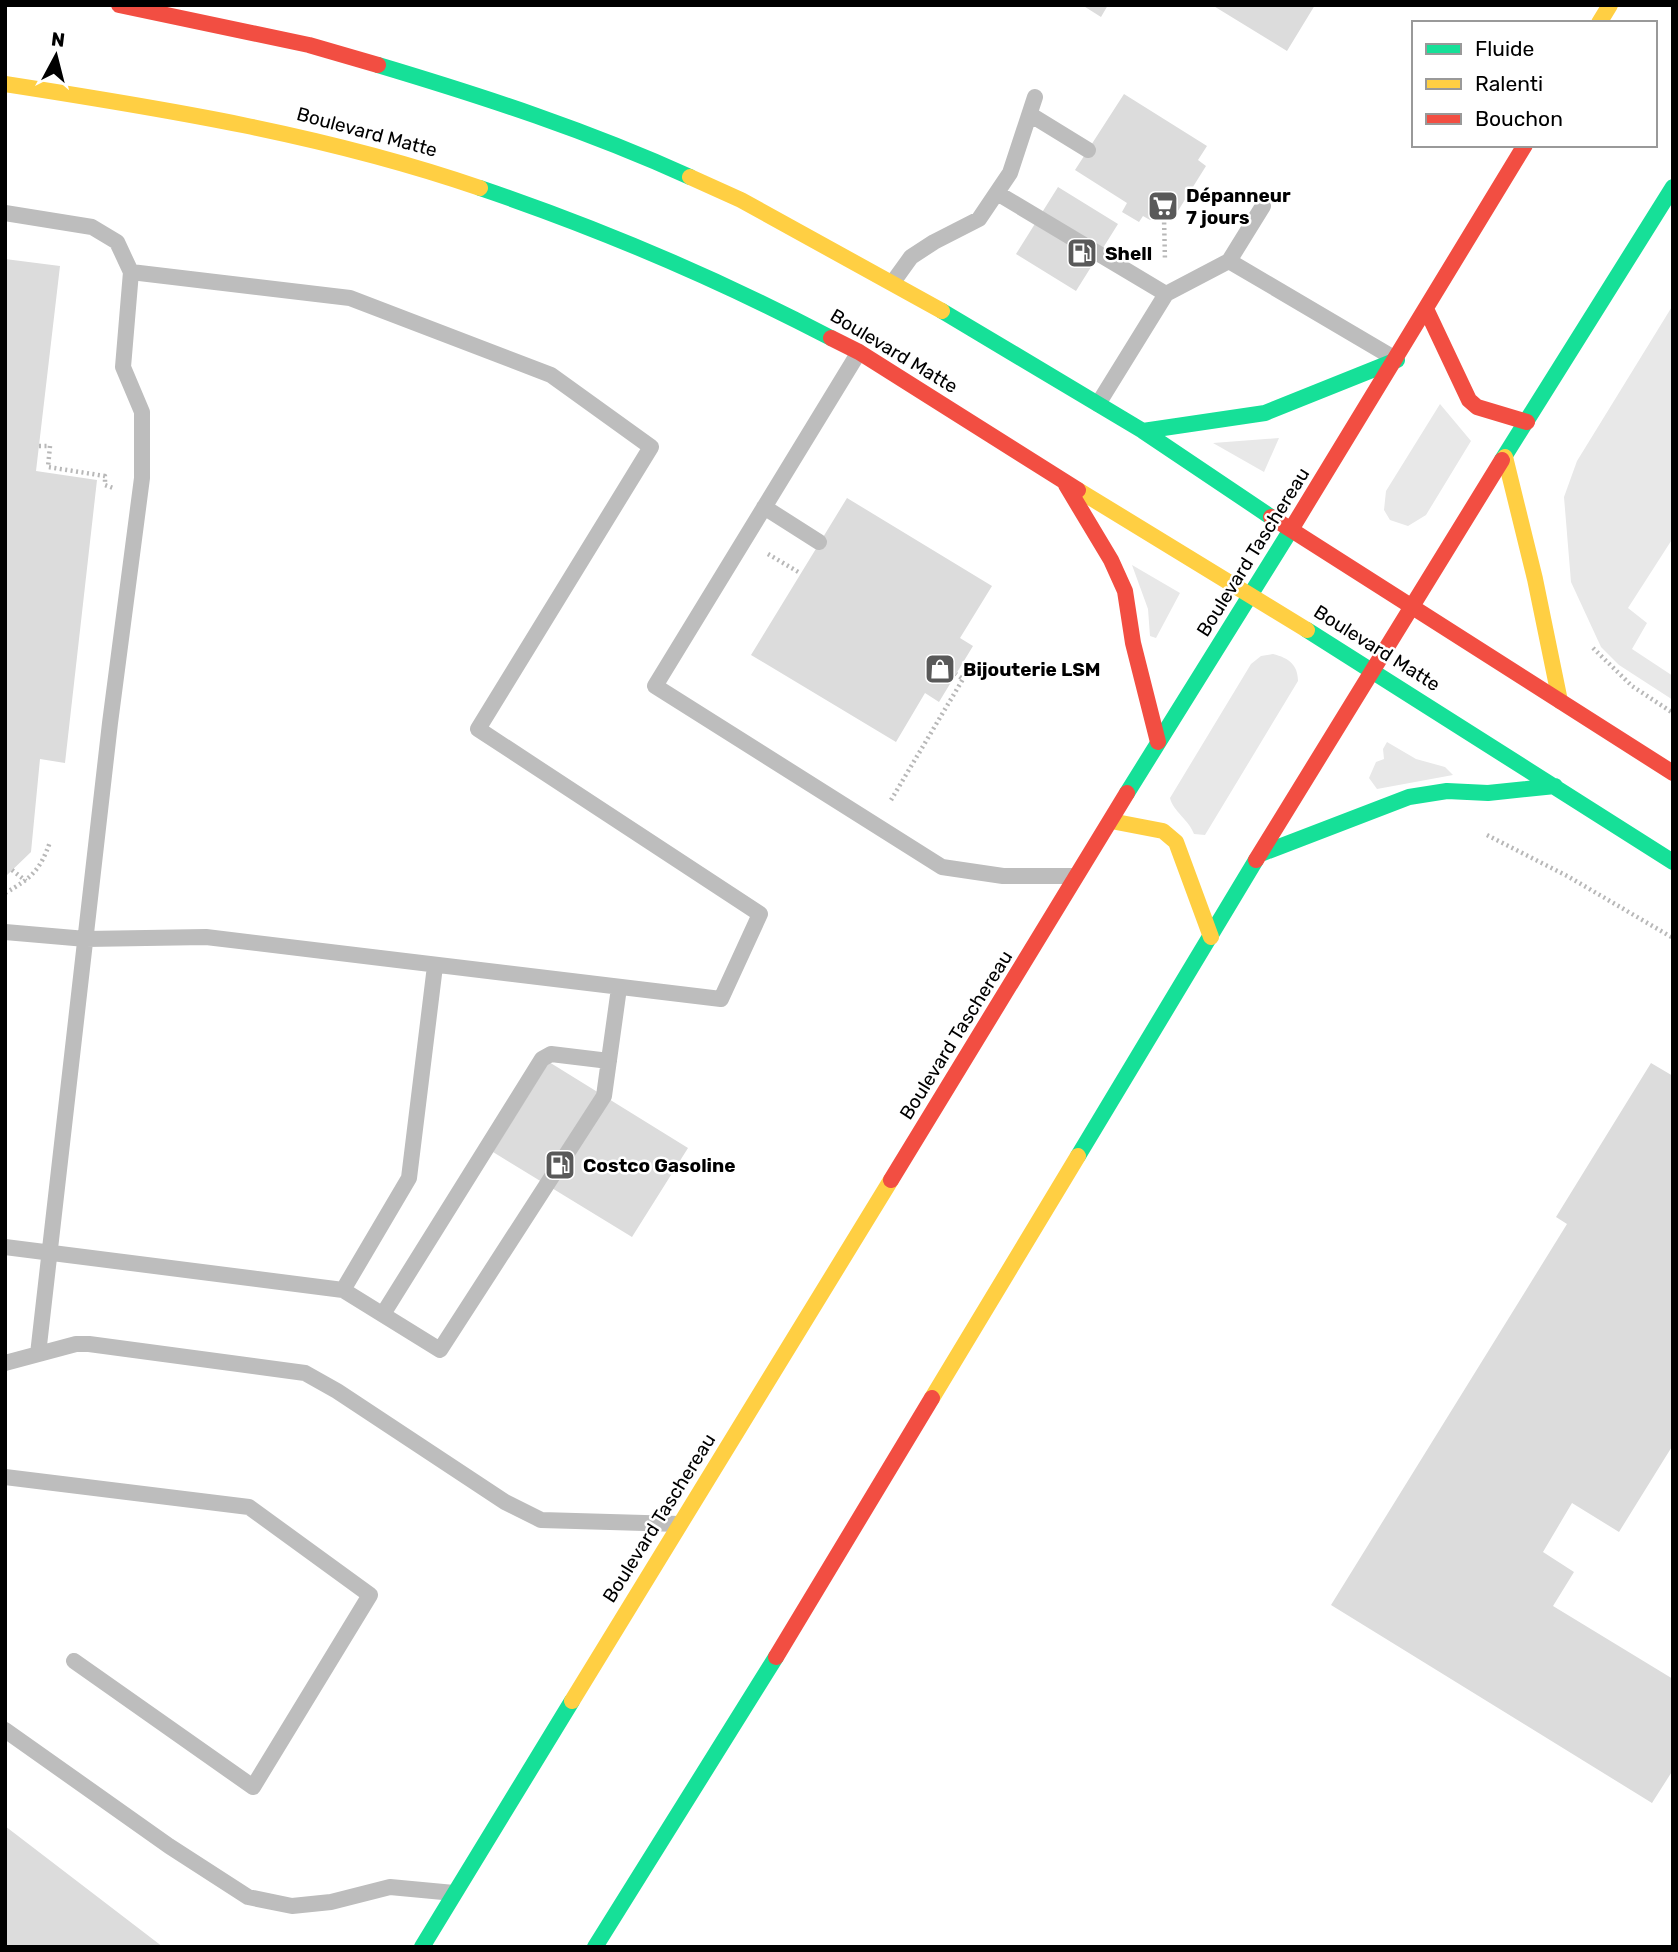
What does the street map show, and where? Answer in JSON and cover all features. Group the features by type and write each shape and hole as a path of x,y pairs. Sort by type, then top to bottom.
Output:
{"main road":[{"path":"119,5 310,45 545,116 708,183 893,282 1143,431 1291,531 1673,773"},
{"path":"1600,21 1610,5"},
{"name":"Boulevard Matte","path":"5,85 223,118 429,170 559,214 670,259 816,328 859,352 1066,485 1373,669 1673,862"},
{"name":"Boulevard Taschereau","path":"422,1947 1158,742 1427,311 1524,147"},
{"path":"595,1947 709,1769 1410,607 1527,422 1666,214 1673,187"},
{"path":"1427,311 1469,400 1477,407 1527,422"},
{"path":"1143,431 1265,413 1397,360"},
{"path":"1505,457 1527,541 1535,590 1547,628 1560,701"},
{"path":"1066,485 1111,560 1125,592 1133,643 1158,742"},
{"path":"1263,853 1409,797 1447,791 1488,793 1555,786"},
{"path":"1111,821 1163,831 1176,842 1211,937"}],"lane":[{"path":"893,282 911,257 979,219 1010,173 1035,97"},
{"path":"1031,115 1088,150"},
{"path":"997,193 1166,294"},
{"path":"1098,404 1166,294 1229,261 1263,206"},
{"path":"5,214 92,227 117,242 131,272 123,367 142,412 142,478 110,723 38,1354"},
{"path":"1229,261 1397,360"},
{"path":"5,932 86,939 206,937 721,999 760,914 478,729 651,447 551,375 350,298 131,272"},
{"path":"859,352 655,686 942,867 1003,876 1077,876"},
{"path":"764,506 820,542"},
{"path":"343,1290 409,1178 435,966"},
{"path":"5,1247 343,1290 440,1350 604,1096 619,988"},
{"path":"383,1314 542,1059 551,1054 609,1061"},
{"path":"5,1363 89,1344 305,1373 337,1391 505,1502 533,1516 557,1522 681,1524"},
{"path":"5,1477 249,1507 370,1595 253,1787 74,1661"},
{"path":"5,1730 232,1888 270,1904 312,1905 390,1887 454,1893"}],"path":[{"path":"1164,217 1166,294"},
{"path":"39,446 50,446 48,467 105,476 105,485"},
{"path":"781,562 800,573"},
{"path":"1586,638 1616,673 1673,713"},
{"path":"908,772 963,679 956,674"},
{"path":"1482,831 1569,877 1673,938"},
{"path":"5,893 26,881 42,864 50,842"},
{"path":"12,870 26,881"}],"shaded area":[{"path":"1673,305 1673,538 1628,608 1647,623 1632,649 1673,676 1673,700 1619,665 1601,647 1571,582 1564,497 1577,461"},
{"path":"1440,404 1471,441 1426,515 1408,526 1390,520 1384,510 1386,491"},
{"path":"1279,438 1264,472 1213,443"},
{"path":"1132,565 1180,593 1156,638 1150,636 1148,609"},
{"path":"1273,654 1291,663 1298,681 1205,835 1194,834 1170,798 1251,664 1261,656"},
{"path":"1387,742 1416,759 1445,767 1453,775 1377,789 1369,778 1376,762 1384,759 1383,749"}],"building":[{"path":"1082,5 1108,5 1101,17"},
{"path":"1212,5 1315,5 1287,51"},
{"path":"1124,94 1207,146 1198,160 1206,166 1176,214 1150,220 1143,216 1139,222 1122,212 1127,203 1075,170"},
{"path":"1058,187 1118,224 1076,291 1016,254"},
{"path":"5,259 60,266 36,471 97,480 65,763 40,759 31,852 5,877"},
{"path":"847,498 992,586 960,638 973,646 939,702 925,693 896,742 751,655"},
{"path":"549,1062 688,1148 632,1237 493,1152"},
{"path":"1651,1063 1673,1076 1673,1445 1619,1532 1572,1503 1543,1552 1574,1572 1553,1606 1673,1679 1673,1770 1652,1803 1331,1605 1567,1224 1556,1217"},
{"path":"5,1826 163,1947 5,1947"}],"traffic: fast":[{"path":"378,65 536,116 690,177"},
{"path":"1502,460 1673,187"},
{"path":"480,188 570,220 658,256 746,295 831,338"},
{"path":"942,311 1143,431 1271,517"},
{"path":"1143,431 1265,413 1397,360"},
{"path":"1127,793 1292,528"},
{"path":"1307,630 1673,862"},
{"path":"1263,853 1409,797 1447,791 1488,793 1555,786"},
{"path":"1078,1156 1256,860"},
{"path":"595,1947 776,1657"},
{"path":"422,1947 572,1701"}],"traffic: slow":[{"path":"1600,21 1610,5"},
{"path":"5,84 245,125 363,153 480,188"},
{"path":"690,177 741,200 942,311"},
{"path":"1505,457 1535,579 1560,701"},
{"path":"1078,490 1307,630"},
{"path":"1111,821 1163,831 1176,842 1211,937"},
{"path":"932,1398 1078,1156"},
{"path":"572,1701 891,1180"}],"traffic: jam":[{"path":"119,5 309,45 378,65"},
{"path":"1292,528 1524,147"},
{"path":"1427,311 1469,400 1477,407 1527,422"},
{"path":"831,338 859,352 1078,490"},
{"path":"1256,860 1502,460"},
{"path":"1066,485 1111,560 1125,591 1133,643 1158,742"},
{"path":"1271,517 1673,773"},
{"path":"891,1180 1127,793"},
{"path":"776,1657 932,1398"}],"place":[{"name":"Dépanneur 7 jours","path":"1163,206"},
{"name":"Shell","path":"1082,253"},
{"name":"Bijouterie LSM","path":"940,669"},
{"name":"Costco Gasoline","path":"560,1165"}]}
